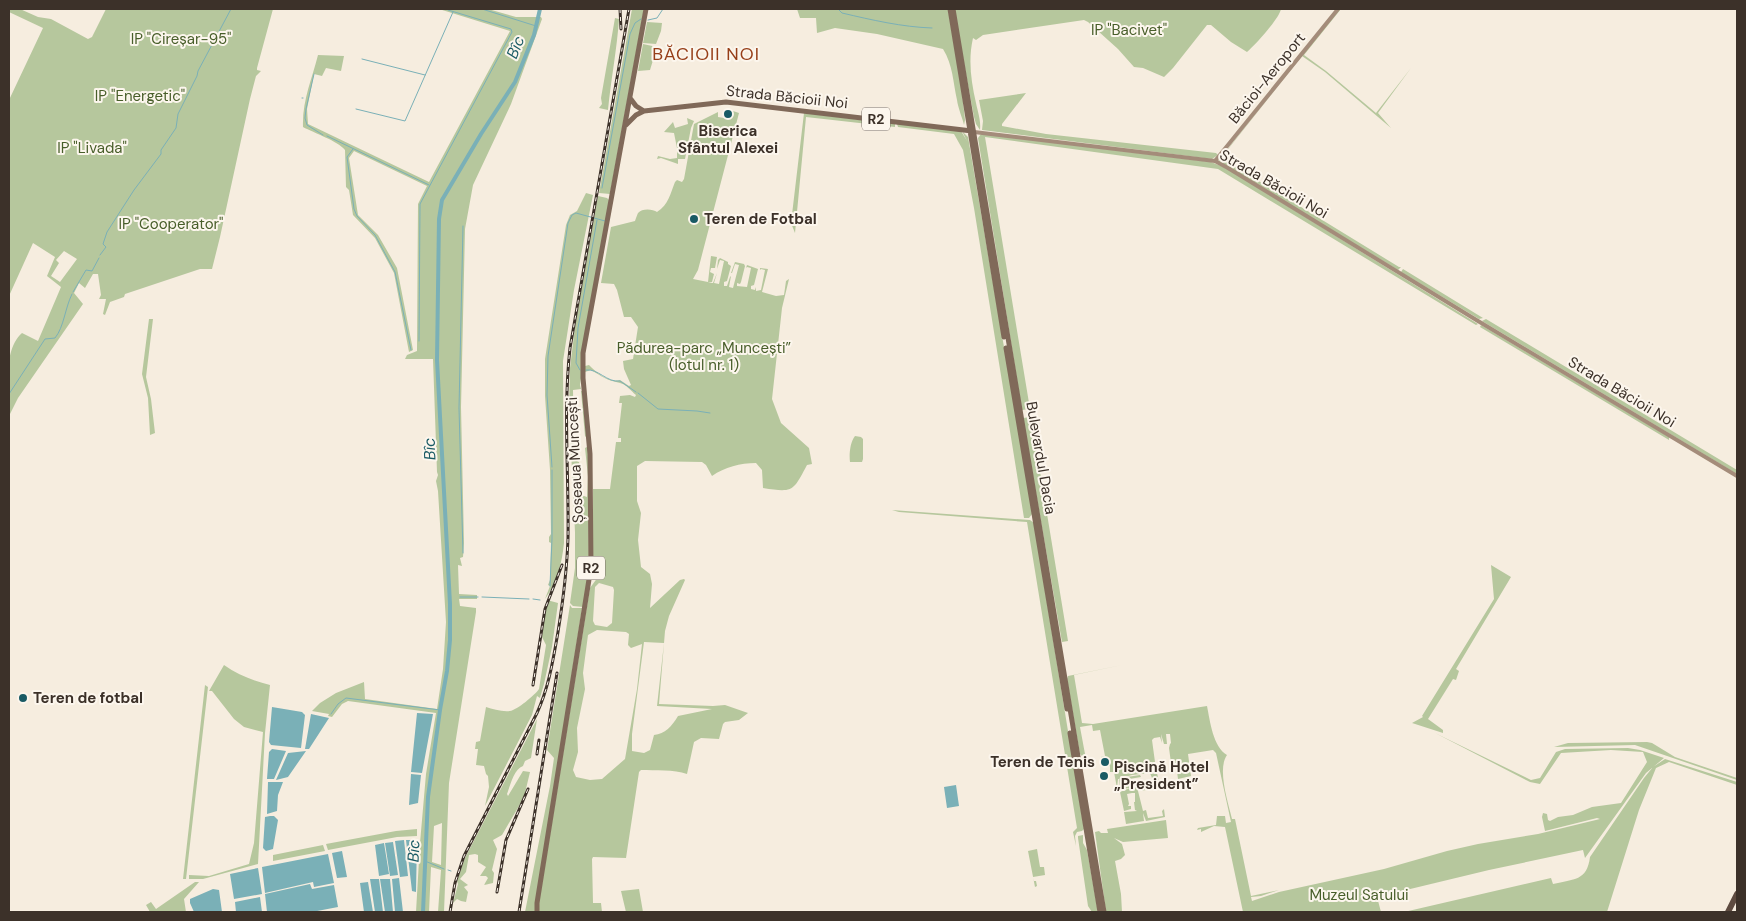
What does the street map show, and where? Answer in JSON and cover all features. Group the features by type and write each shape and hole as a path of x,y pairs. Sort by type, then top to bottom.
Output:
{"highway":[{"path":"1728,912 1737,894"}],"main road":[{"name":"Șoseaua Muncești","path":"537,912 591,567 591,458 582,365 585,339 646,9"},
{"name":"Bulevardul Dacia","path":"951,9 1104,912"},
{"name":"Băcioi-Aeroport","path":"1215,161 1338,9"},
{"path":"630,98 636,106 644,111"},
{"name":"Strada Băcioii Noi","path":"644,111 726,102 1215,161 1737,476"},
{"path":"624,128 634,116 644,111"},
{"name":"Bulevardul Dacia","path":"1089,831 1100,912"}],"green space":[{"path":"9,9 20,9 38,17 51,19 88,39 92,37 106,9 273,9 257,68 257,70 261,71 256,76 250,99 212,269 200,269 125,294 124,297 110,302 105,315 103,314 106,299 99,299 101,295 98,274 93,274 85,288 79,283 74,293 83,304 18,398 9,416 8,372 12,350 22,333 38,341 61,287 47,276 55,257 33,243 9,296 9,100 43,28 9,12","holes":["64,251 77,259 60,282 51,276 59,263 56,260"]},
{"path":"439,9 488,9 516,17 541,17 542,19 511,104 473,185 465,229 461,407 464,543 463,557 460,558 462,566 458,565 459,594 477,595 477,599 459,599 460,606 476,608 476,612 449,783 444,912 438,912 441,870 431,867 429,912 416,912 426,774 436,713 348,701 342,704 332,717 328,716 329,714 312,711 320,703 336,693 364,682 365,699 437,709 443,669 446,622 436,481 438,475 433,359 405,359 407,355 417,351 418,204 427,186 354,151 349,158 358,215 378,235 397,268 413,350 409,352 394,273 375,238 353,215 349,190 346,187 345,150 332,140 303,127 303,117 318,55 344,56 341,71 326,68 322,76 314,74 307,109 308,124 429,182 510,31","holes":["442,823 441,865 432,862 434,826"]},
{"path":"632,9 644,9 610,194 599,193"},
{"path":"797,9 948,9 962,92 964,125 951,67 943,49 877,34 835,28 817,33 816,18 800,18"},
{"name":"IP \"Bacivet\"","path":"954,9 1281,9 1261,38 1247,52 1231,42 1211,25 1207,25 1164,77 1143,68 1134,67 1118,49 1084,20 983,35 976,40 973,38 971,70 980,130 974,117"},
{"path":"1339,9 1341,9 1304,55 1376,113 1411,68 1378,113 1391,128 1325,72 1302,56 1221,158 1401,267 1398,270 1218,161"},
{"path":"615,18 619,19 608,110 599,108 602,104 601,98"},
{"path":"647,22 662,23 656,44 643,43"},
{"path":"643,44 657,47 650,70 638,71"},
{"path":"1026,93 1002,126 1046,134 1216,153 1218,155 1212,159 982,130 983,121 979,100"},
{"name":"Pădurea-parc „Muncești” (lotul nr. 1)","path":"733,111 739,113 698,270 693,279 708,282 711,256 717,257 715,268 711,268 710,272 714,274 712,282 708,283 713,283 717,273 714,283 719,284 724,261 720,260 717,269 720,258 731,266 724,286 727,286 731,276 729,287 733,288 739,265 735,264 731,273 735,262 745,266 741,282 740,284 737,283 737,286 747,287 751,268 746,268 747,265 758,269 754,285 751,286 751,289 755,290 756,287 756,291 761,290 765,270 760,270 760,268 768,269 762,292 776,296 784,295 786,281 789,279 782,308 772,399 781,423 809,448 812,464 807,465 795,485 787,490 763,488 762,470 756,463 733,466 712,476 706,465 702,462 645,461 637,466 637,501 641,513 638,540 641,567 650,574 652,584 650,608 680,580 685,580 669,616 665,631 659,704 725,705 748,713 739,720 725,722 719,739 701,738 694,742 687,774 664,770 641,770 639,772 626,858 593,857 592,859 593,903 601,903 602,912 539,912 539,902 590,588 598,577 597,571 593,568 593,489 610,489 616,442 621,442 621,438 618,438 622,403 619,403 620,396 630,395 635,397 636,395 626,386 609,379 620,380 629,386 631,385 624,369 623,361 633,359 638,327 631,317 624,317 614,284 601,283 611,227 635,221 638,213 642,210 657,212 661,209 669,198 675,182 677,180 682,182 684,179 694,124 718,112 718,117 730,119","holes":["599,583 613,587 614,590 612,623 607,627 595,625 593,621 595,587","597,630 626,632 629,634 628,645 631,648 642,644 637,689 625,759 602,779 590,780 576,777 573,770 578,752 577,728 585,689 583,673 588,635","644,642 664,643 657,706 712,709 678,716 668,729 654,735 650,750 644,753 632,751 632,734"]},
{"path":"804,113 895,124 895,127 806,117 795,233 791,223"},
{"path":"687,118 694,121 685,159 678,159 678,164 661,158 657,159 658,156 670,159 677,158 674,133 664,132 673,122 675,128 688,124"},
{"path":"897,124 961,131 967,141 962,131 968,137 1029,493 1032,514 1029,518 1024,518 963,150 954,134 898,127"},
{"path":"981,134 1211,162 1226,168 1478,324 1476,325 1218,169 985,137 1030,409 1022,410 978,138"},
{"path":"586,193 593,195 574,290 563,361 564,543 558,572 553,586 545,599 550,586 548,585 550,580 551,543 549,542 549,537 551,534 545,359 566,225 570,215 577,211"},
{"path":"598,196 609,200 580,385 581,389 573,390 574,460 579,462 581,471 581,495 587,497 588,477 585,448 587,447 587,438 585,436 581,391 583,391 588,439 589,568 583,607 573,606 570,603 575,568 575,532 569,410 570,368 575,327"},
{"path":"1403,269 1483,318 1479,319 1401,272"},
{"path":"149,319 153,319 146,377 155,433 150,435 148,398 142,374"},
{"path":"1486,319 1737,470 1737,474 1482,321"},
{"path":"1481,325 1669,437 1669,440 1480,327"},
{"name":"Pădurea-parc „Muncești” (lotul nr. 1)","path":"589,365 601,376 591,370 585,372 585,366"},
{"path":"1031,417 1068,641 1062,642 1023,418"},
{"path":"855,436 863,439 862,462 850,462 850,449"},
{"path":"892,510 1030,520 1034,523 1084,829 1077,832 1075,836 1076,846 1073,832 1077,828 1027,522"},
{"path":"1491,565 1511,577 1456,669 1459,671 1456,680 1453,679 1428,719 1443,730 1443,733 1412,723 1423,717 1494,599"},
{"path":"547,600 558,603 552,647 540,698 537,696 532,715 485,806 489,787 488,776 484,766 476,765 478,749 475,749 476,742 480,741 486,707 504,711 513,710 526,702 539,689 546,645 542,637"},
{"path":"570,605 572,608 582,608 535,912 525,912 550,786 554,758 547,750"},
{"path":"224,665 246,677 270,685 265,733 258,864 203,879 189,879 189,875 209,876 249,864 254,843 263,732 244,727 234,719 212,691 209,691"},
{"path":"1122,665 1074,675 1082,723 1093,724 1207,706 1215,740 1227,755 1223,769 1224,786 1232,819 1235,819 1251,896 1279,890 1251,897 1252,901 1279,892 1384,869 1447,851 1538,834 1600,819 1597,818 1545,831 1542,817 1543,813 1547,814 1550,821 1558,817 1573,815 1592,807 1621,803 1647,762 1643,752 1611,750 1561,753 1540,784 1530,782 1435,733 1531,780 1540,778 1556,752 1565,749 1628,748 1640,750 1664,758 1646,773 1585,858 1583,850 1377,897 1381,912 1243,912 1225,827 1214,826 1201,832 1201,829 1197,830 1198,828 1216,825 1217,816 1225,816 1226,823 1231,822 1216,753 1213,750 1188,754 1191,776 1178,779 1176,763 1171,763 1170,734 1166,734 1167,744 1164,744 1161,734 1162,743 1160,737 1152,740 1155,773 1157,773 1159,782 1154,783 1150,773 1132,775 1118,779 1117,788 1114,772 1110,772 1110,766 1103,767 1101,757 1105,756 1100,730 1093,731 1092,725 1080,727 1085,754 1082,756 1080,754 1068,676"},
{"path":"205,685 208,687 186,879 183,879"},
{"path":"537,719 531,758 525,761 523,766 517,771 507,794 508,796 523,771 530,772 525,793 502,835 493,840 497,849 492,870 494,873 493,883 484,885 488,878 480,876 486,867 478,862 478,855 469,855 466,872 460,879 468,885 464,887 468,892 466,902 457,899 453,903 458,884 457,881 465,858"},
{"path":"1647,742 1675,757 1737,778 1737,780 1635,745 1554,747 1568,743"},
{"name":"Muzeul Satului","path":"1665,759 1737,782 1737,785 1669,762 1656,768 1639,810 1607,912 1404,912 1551,878 1553,884 1578,878 1586,871 1590,857 1644,778 1653,767"},
{"path":"1140,775 1141,777 1123,780 1123,788 1127,785 1144,783 1146,790 1140,791 1143,785 1137,787 1143,811 1146,810 1148,818 1163,816 1162,811 1164,809 1165,817 1146,821 1143,813 1144,821 1126,824 1124,812 1137,811 1135,810 1134,802 1135,793 1127,794 1128,806 1131,806 1131,809 1124,811 1120,792 1130,788 1120,789 1119,780 1120,778"},
{"path":"1166,820 1168,838 1123,842 1114,838 1122,844 1125,855 1115,861 1122,912 1106,912 1095,832 1108,833 1107,829"},
{"path":"417,829 417,836 397,837 328,850 326,844 396,831"},
{"path":"1083,835 1083,843 1087,850 1098,912 1092,912 1088,906 1078,838 1078,836"},
{"path":"323,845 325,851 273,861 273,855"},
{"path":"1037,849 1040,867 1044,867 1045,875 1033,877 1028,851"},
{"path":"195,882 199,882 184,899 186,912 150,912 146,905 151,902 156,909"},
{"path":"639,889 643,912 626,912 621,891"}],"water":[{"path":"272,707 302,712 305,715 301,748 271,745 269,742"},
{"path":"417,713 433,714 422,773 411,772"},
{"path":"311,714 329,718 309,749 305,749"},
{"path":"272,749 286,751 274,779 267,779 269,752"},
{"path":"306,751 288,777 276,780 288,753"},
{"path":"411,774 421,775 418,803 409,805"},
{"path":"268,782 283,782 278,795 277,811 267,814"},
{"path":"956,785 959,806 947,808 944,787"},
{"path":"274,816 278,820 273,849 266,851 263,848 265,817"},
{"path":"404,840 408,876 400,877 395,841"},
{"path":"406,840 417,840 416,892 412,891"},
{"path":"393,842 398,875 390,876 385,843"},
{"path":"384,843 389,874 379,876 375,845"},
{"path":"342,851 347,877 337,878 332,853"},
{"path":"328,854 334,883 314,887 313,882 265,893 262,867"},
{"path":"258,868 262,894 234,899 230,874"},
{"path":"399,878 403,912 395,912 392,879"},
{"path":"370,879 379,879 383,912 375,912"},
{"path":"380,879 390,879 393,912 385,912"},
{"path":"368,882 373,912 364,912 360,883"},
{"path":"310,884 312,889 334,885 338,907 312,912 267,912 265,894"},
{"path":"213,889 219,890 222,912 194,912 190,899"},
{"path":"260,897 262,912 236,912 235,902"}],"waterway":[{"path":"100,255 106,247 103,244 107,232 134,190 161,154 161,150 176,128 178,114 198,71 231,9"},
{"path":"482,9 536,26"},
{"name":"Bîc","path":"423,912 428,797 450,640 450,604 437,360 439,219 442,200 481,134 515,82 534,35 540,9"},
{"path":"648,20 657,18 663,9"},
{"path":"838,9 842,13 876,21 932,28"},
{"path":"419,341 420,204 512,32 511,29 448,10"},
{"path":"356,109 405,121 453,12"},
{"path":"602,188 630,34 635,23 641,19"},
{"path":"362,59 425,75"},
{"path":"314,74 305,118 307,125 323,135"},
{"path":"327,136 429,185"},
{"path":"353,149 347,157 354,209 357,216 375,235 395,272 411,350"},
{"path":"552,467 547,395 548,356 568,223 572,215 576,213 605,221"},
{"path":"580,370 576,363 578,328 597,220"},
{"path":"463,226 459,408 463,553"},
{"path":"73,292 86,270 92,271 99,258"},
{"path":"9,394 45,339 55,338 58,334 72,294"},
{"path":"586,370 595,371 611,380 620,381 636,392"},
{"path":"638,393 658,409 710,413"},
{"path":"550,586 552,470"},
{"path":"460,597 478,597"},
{"path":"482,597 529,599"},
{"path":"533,599 540,600"},
{"path":"331,714 338,704 346,698 440,710"},
{"path":"425,861 444,869"}],"railway":[{"path":"620,9 621,29"},
{"path":"450,912 455,883 464,856 537,713 545,693 552,663 562,609 566,573 568,514 567,395 570,348 629,9"},
{"path":"533,685 545,609 562,565"},
{"path":"519,912 557,673"},
{"path":"537,754 539,740"},
{"path":"497,892 506,840 528,789"}],"place":[{"name":"Biserica Sfântul Alexei","path":"728,114"},
{"name":"Teren de Fotbal","path":"694,219"},
{"name":"Teren de fotbal","path":"23,698"},
{"name":"Teren de Tenis","path":"1105,762"},
{"name":"Piscină Hotel „President”","path":"1104,776"}],"district":[{"name":"BĂCIOII NOI","path":"706,54"}],"park label":[{"name":"IP \"Cireșar-95\"","path":"181,39"},
{"name":"IP \"Energetic\"","path":"140,96"},
{"name":"IP \"Livada\"","path":"92,148"},
{"name":"IP \"Cooperator\"","path":"171,224"}]}
